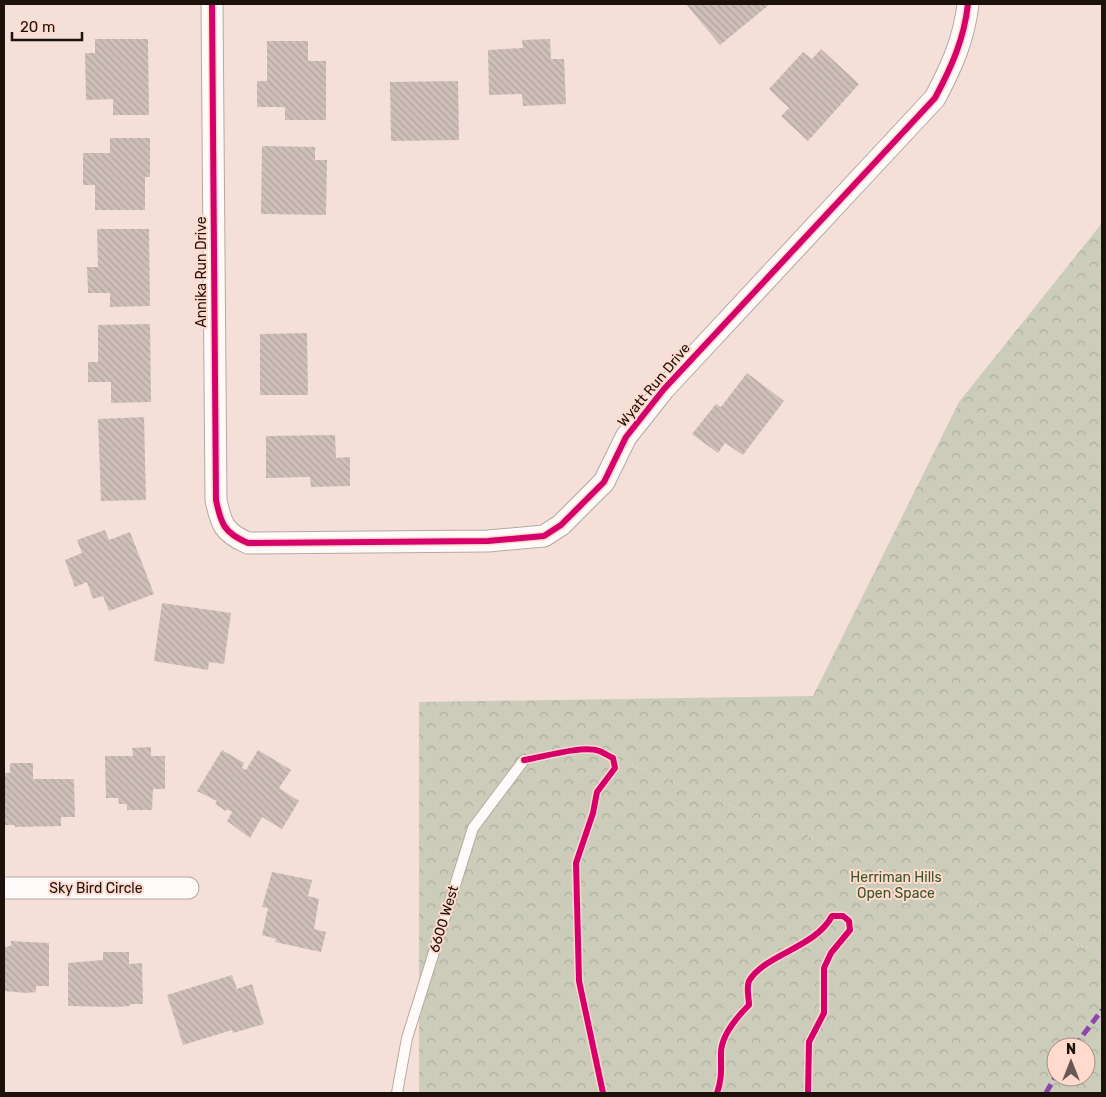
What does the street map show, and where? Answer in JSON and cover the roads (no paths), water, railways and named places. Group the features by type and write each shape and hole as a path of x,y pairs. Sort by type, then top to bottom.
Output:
{"street":[{"name":"Annika Run Drive","path":"212,4 216,500 220,520 231,536"},
{"name":"Wyatt Run Drive","path":"231,536 248,543 488,541 544,536 561,525 604,482 626,437 664,389 935,98 954,62 965,30 968,4"},
{"name":"Sky Bird Circle","path":"4,888 188,888"}],"lane":[{"name":"6600 West","path":"397,1093 407,1038 473,828 524,760"}],"park label":[{"name":"Herriman Hills Open Space","path":"896,886"}]}
